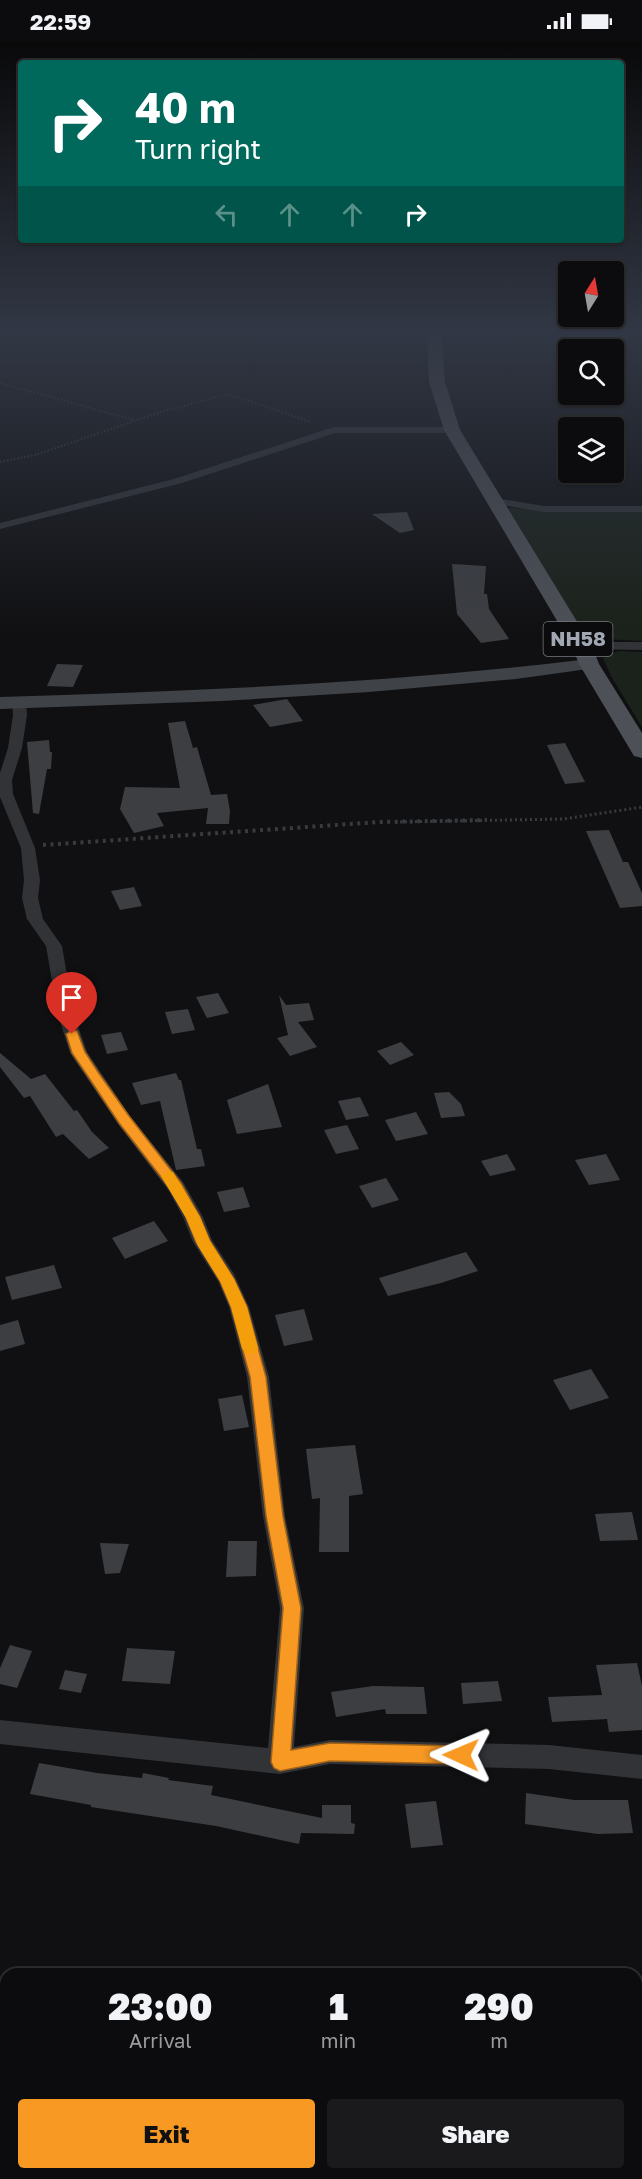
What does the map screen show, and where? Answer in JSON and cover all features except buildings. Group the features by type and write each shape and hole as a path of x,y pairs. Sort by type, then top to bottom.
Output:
{"main road":[{"name":"NH58","path":"454,433 642,752"}],"street":[{"path":"0,526 178,481 326,433"},
{"path":"502,514 642,508"},
{"path":"9,702 305,692 501,676 586,655 642,646"},
{"path":"9,702 20,715 15,748 5,780 6,794 28,848 32,880 30,898 35,919 54,946 66,1015 79,1053 124,1120 176,1187 193,1217 203,1242 227,1279 258,1377 274,1516 292,1608 280,1762"},
{"path":"0,1732 280,1762 330,1752 549,1757 642,1767"}],"path":[{"path":"0,462 79,442 103,433"},
{"path":"28,848 130,838 380,822 564,819 642,807"}],"shaded area":[{"path":"508,508 642,510 642,641 587,638"},
{"path":"642,652 642,727 611,676 603,658 610,653"}],"slow traffic":[{"path":"168,1176 193,1217 203,1242 227,1279 239,1307 250,1348"}],"route":[{"path":"72,1034 79,1053 124,1120 176,1187 193,1217 203,1242 227,1279 239,1307 258,1377 274,1516 292,1608 280,1762 330,1752 461,1755"}]}
